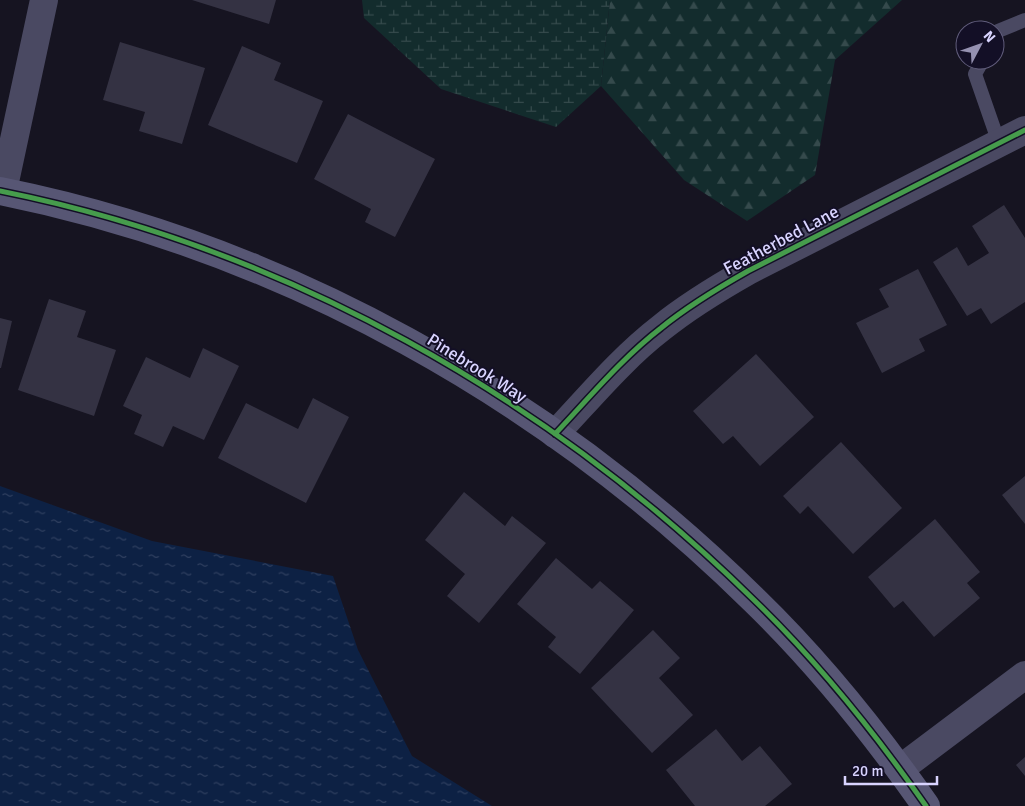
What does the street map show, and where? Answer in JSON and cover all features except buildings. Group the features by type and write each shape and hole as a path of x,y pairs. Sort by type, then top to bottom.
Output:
{"street":[{"path":"2,191 44,0"},
{"name":"Featherbed Lane","path":"555,434 618,367 660,328 708,294 1025,130"},
{"name":"Pinebrook Way","path":"2,191 116,220 180,240 258,269 386,328 468,377 555,434 640,498 698,547 755,601 834,687 900,769 926,806"},
{"path":"900,769 1025,675"}],"lane":[{"path":"1005,29 1025,20"},
{"path":"977,70 975,74 999,143"}],"green space":[{"path":"362,0 610,0 601,86 556,127 441,89 364,18"},
{"path":"610,0 902,0 835,60 815,175 747,221 684,180 601,86"}],"water":[{"path":"0,486 152,541 333,576 358,650 412,756 492,806 0,806"}],"cycle path":[{"path":"555,434 633,352 671,320 703,298 748,271 1025,130"},
{"path":"0,191 105,217 209,250 309,292 406,341 500,396 589,458 674,526 754,600 801,648 845,699 926,806"}]}
